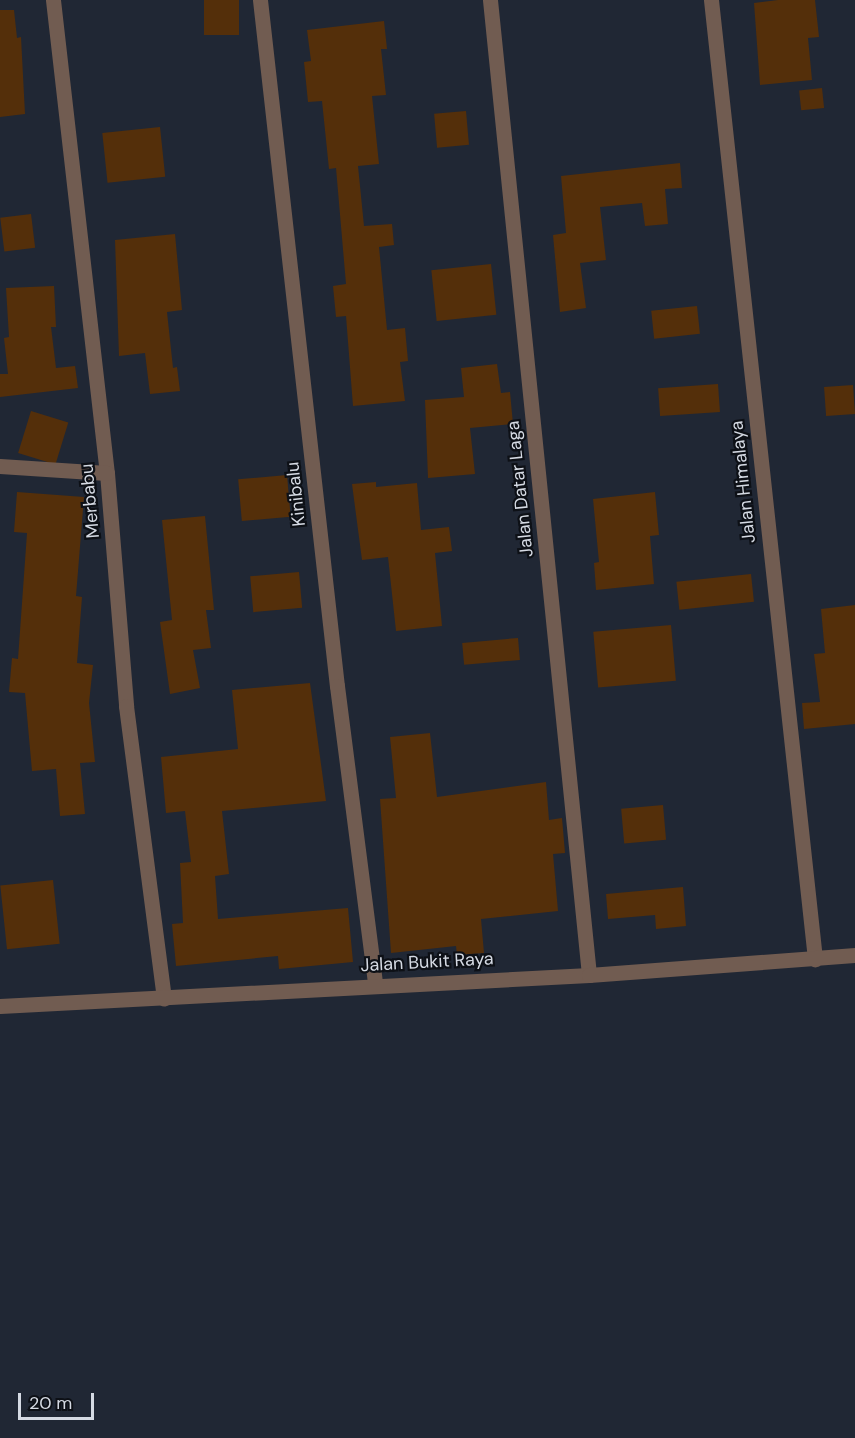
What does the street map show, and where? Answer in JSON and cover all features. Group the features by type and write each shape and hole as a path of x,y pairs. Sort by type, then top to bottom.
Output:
{"street":[{"name":"Merbabu","path":"53,0 107,473 126,706 164,999"},
{"name":"Kinibalu","path":"260,0 337,686 375,984"},
{"name":"Jalan Datar Laga","path":"490,0 589,975"},
{"name":"Jalan Himalaya","path":"711,0 815,959"},
{"path":"0,466 107,473"},
{"name":"Jalan Bukit Raya","path":"0,1006 164,999 375,984 589,975 855,955"}],"building":[{"path":"204,0 239,0 239,35 204,35"},
{"path":"778,0 815,0 819,37 808,38 812,80 760,85 754,3"},
{"path":"0,10 14,10 17,38 21,37 25,114 0,117"},
{"path":"384,21 387,49 381,49 386,95 372,96 379,164 358,166 364,226 392,224 394,245 379,247 387,330 405,328 408,361 400,362 405,401 353,406 346,316 336,317 333,286 346,284 336,168 329,169 322,101 308,102 304,62 311,61 307,30"},
{"path":"822,88 824,108 801,110 799,90"},
{"path":"466,111 469,145 437,148 434,114"},
{"path":"160,127 165,177 108,183 102,133"},
{"path":"680,163 682,188 665,189 668,224 645,226 642,203 600,207 606,260 580,263 586,308 560,312 553,235 566,233 561,176"},
{"path":"31,214 35,248 4,252 0,218"},
{"path":"175,234 182,310 167,312 173,368 177,367 180,391 150,394 145,353 119,356 115,240"},
{"path":"491,264 496,315 437,321 431,270"},
{"path":"54,286 56,327 51,327 56,368 75,366 78,388 0,397 0,374 8,374 4,338 9,337 6,288"},
{"path":"697,306 700,334 654,339 651,311"},
{"path":"497,364 501,393 510,392 513,424 470,428 475,474 428,478 425,400 464,397 461,368"},
{"path":"718,384 720,412 660,416 658,388"},
{"path":"853,385 855,414 826,416 824,387"},
{"path":"31,411 68,422 55,464 18,453"},
{"path":"287,475 291,517 242,521 238,479"},
{"path":"376,482 376,487 417,483 421,530 449,527 452,551 435,553 442,626 396,631 388,557 362,560 352,484"},
{"path":"17,492 84,497 76,596 82,597 77,663 93,665 89,703 95,762 80,763 85,814 60,816 56,769 32,771 25,693 9,692 12,658 18,659 27,533 14,532"},
{"path":"655,492 659,535 650,536 654,584 596,590 594,563 599,562 593,499"},
{"path":"205,516 214,610 206,610 211,648 193,650 200,688 170,694 160,622 172,620 162,520"},
{"path":"299,572 302,608 253,612 250,576"},
{"path":"751,574 754,602 679,610 676,582"},
{"path":"855,605 855,724 804,729 802,703 820,702 814,654 825,653 821,609"},
{"path":"671,625 676,681 598,688 593,632"},
{"path":"518,638 520,660 464,665 462,643"},
{"path":"310,683 326,801 222,811 229,874 215,876 218,919 348,908 353,962 279,969 278,956 176,966 172,924 183,923 180,863 191,862 185,811 166,813 161,757 238,749 232,690"},
{"path":"430,733 437,797 546,782 549,820 562,818 565,853 553,854 558,911 481,919 484,953 457,955 456,946 391,953 380,799 396,798 390,737"},
{"path":"663,805 666,840 624,844 621,809"},
{"path":"53,880 60,944 7,949 0,886"},
{"path":"683,887 686,926 656,929 655,915 608,919 606,894"}]}
